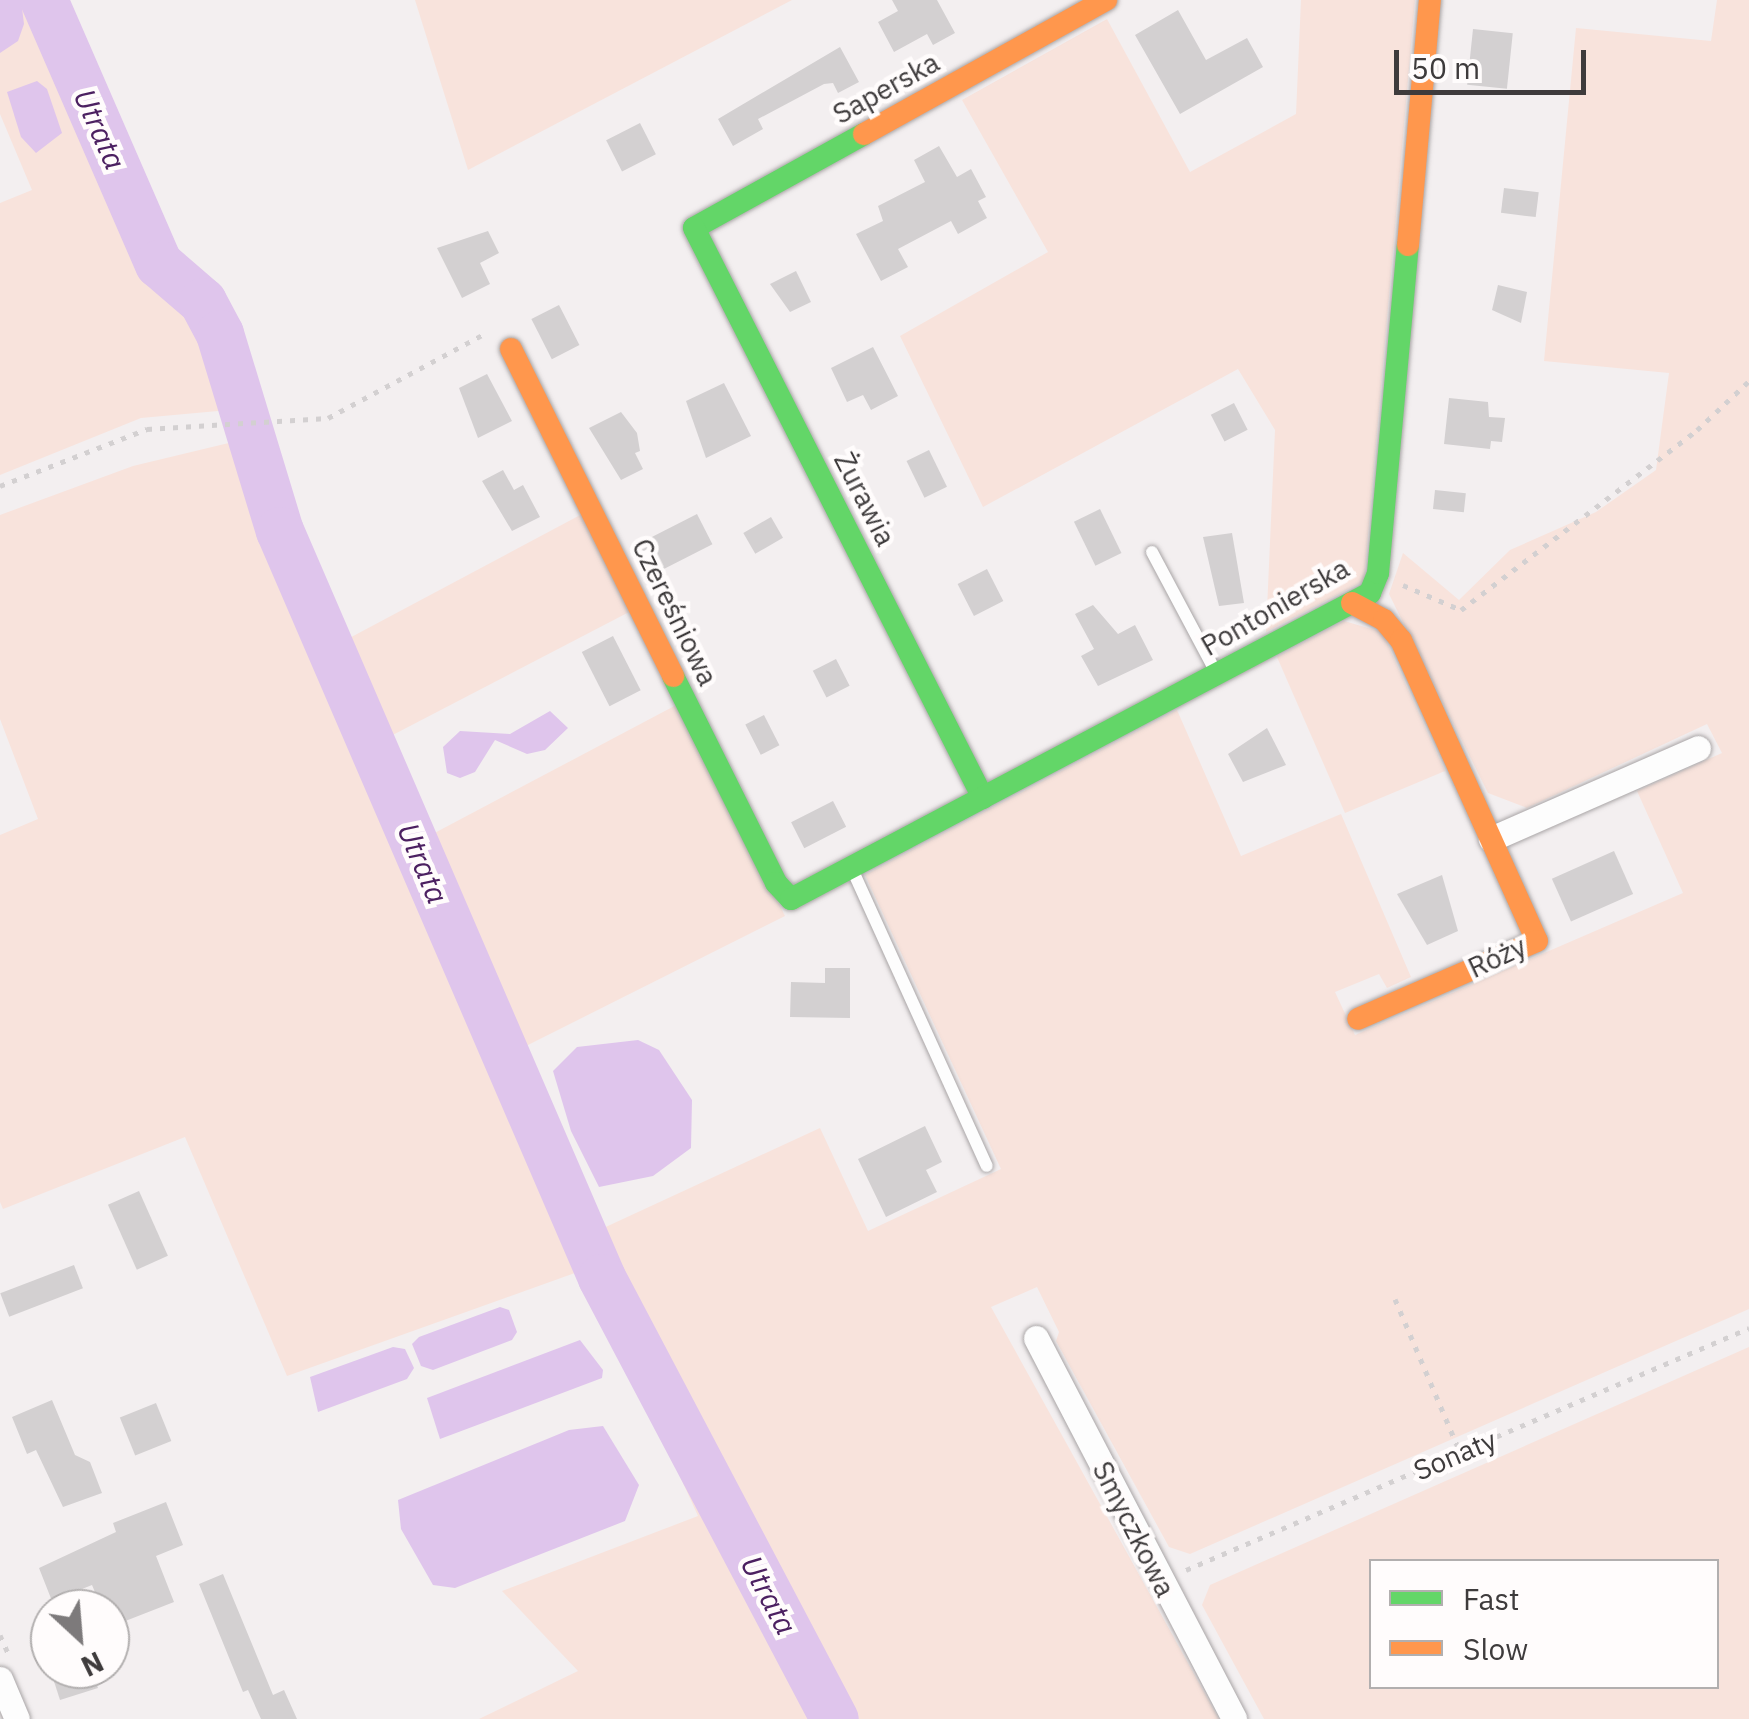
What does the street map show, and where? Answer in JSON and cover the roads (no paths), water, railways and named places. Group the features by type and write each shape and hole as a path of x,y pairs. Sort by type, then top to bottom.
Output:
{"street":[{"name":"Saperska","path":"694,228 1106,0"},
{"name":"Pontonierska","path":"791,899 1370,593 1378,574 1430,0"},
{"name":"Żurawia","path":"694,228 983,798"},
{"name":"Czereśniowa","path":"511,349 776,882 791,899"},
{"name":"Róży","path":"1352,603 1384,620 1401,640 1537,941 1358,1020"},
{"path":"1491,839 1698,748"},
{"name":"Smyczkowa","path":"1036,1338 1234,1719"}],"lane":[{"path":"1152,552 1217,674"},
{"path":"851,867 987,1166"}],"waterway":[{"name":"Utrata","path":"44,0 159,264 203,302 220,334 280,531 602,1278 835,1719"}]}
